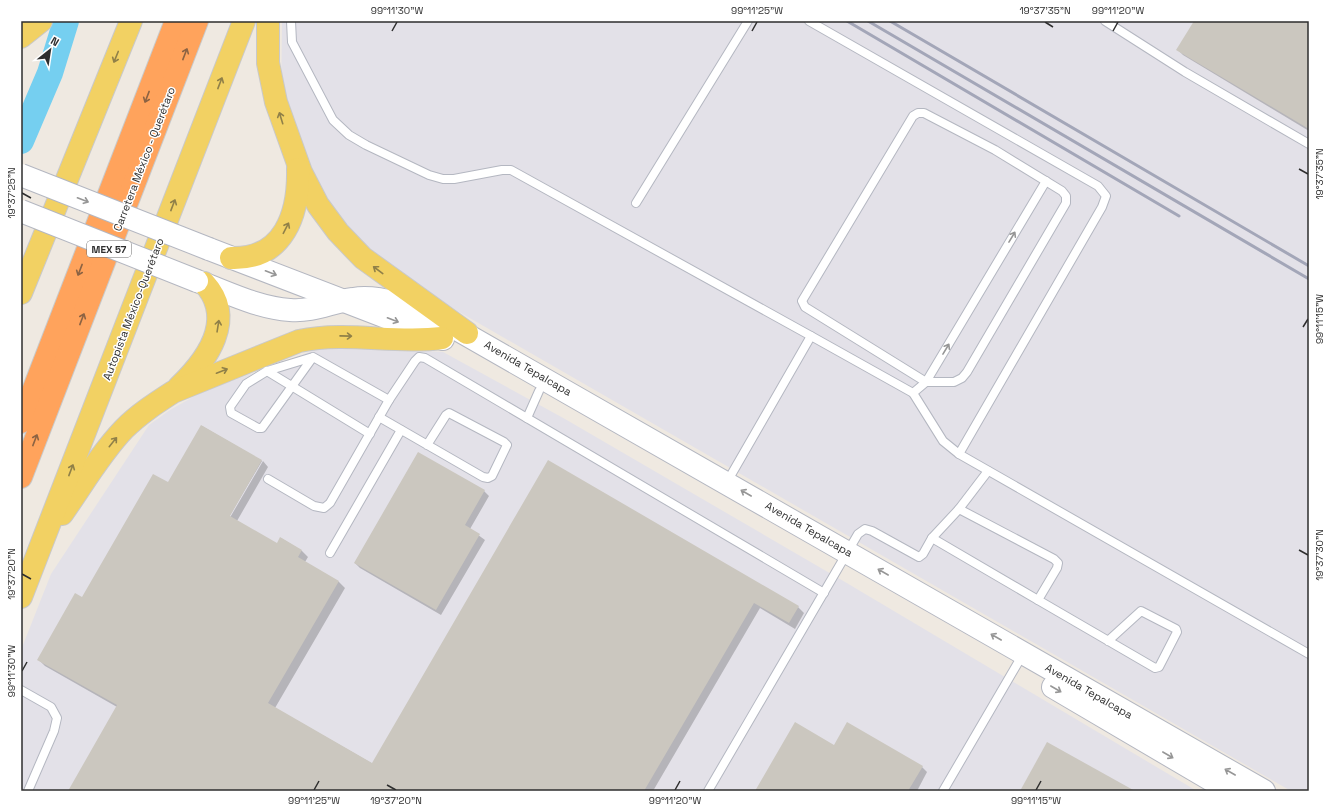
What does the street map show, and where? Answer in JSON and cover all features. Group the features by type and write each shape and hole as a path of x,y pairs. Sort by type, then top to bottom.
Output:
{"highway":[{"name":"Carretera México - Querétaro","path":"21,422 176,21"},
{"name":"Carretera México - Querétaro","path":"21,477 198,21"},
{"path":"21,396 40,372"}],"main road":[{"path":"21,37 41,21"},
{"path":"21,293 131,21"},
{"name":"Autopista México-Querétaro","path":"21,597 244,21"},
{"path":"268,21 267,47 270,79 283,124 306,184 318,206 349,245 378,271 467,333"},
{"path":"231,258 251,257 261,254 276,244 286,231 297,197 298,182 295,154"},
{"name":"Avenida Tepalcapa","path":"21,175 231,258 461,346 539,391 844,558 1020,660 1230,791"},
{"name":"Avenida Tepalcapa","path":"21,211 200,282 263,305 286,310 311,310 342,301 367,298 391,302 425,314 467,333 727,482 844,558"},
{"path":"42,543 117,437 140,415 173,392 195,369 217,333 219,319 217,304 211,293 200,282"},
{"path":"173,392 299,341 349,336 408,341 442,338"},
{"name":"Avenida Tepalcapa","path":"1020,660 1264,791"}],"lane":[{"path":"291,21 292,42 333,120 349,135 366,145 422,172 443,179 454,179 502,170 511,170 913,393 943,441 959,454 1309,654"},
{"path":"636,204 748,21"},
{"path":"809,21 1098,186 1106,196 1102,207 959,454"},
{"path":"1105,21 1185,72 1309,144"},
{"path":"918,113 924,113 995,150 1046,181 1062,191 1066,196 1066,203 967,372 962,378 954,382 926,382 805,307 802,301 913,116 918,113"},
{"path":"913,393 926,382 1046,181"},
{"path":"727,482 811,336"},
{"path":"313,357 262,428 258,428 230,413 230,407 246,384 267,371 313,357 389,400"},
{"path":"268,479 314,506 324,508 330,503 389,400 414,361 419,357 425,358 824,593"},
{"path":"267,371 370,434"},
{"path":"527,418 539,391"},
{"path":"379,417 427,445 488,478 495,470 507,445 449,413 446,415 427,445"},
{"path":"330,553 401,430"},
{"path":"708,791 858,534 865,529 872,531 919,557 923,554 932,538 959,509 988,471"},
{"path":"959,509 1054,559 1058,563 1057,568 1038,600"},
{"path":"932,538 1155,668 1158,668 1177,632 1176,629 1141,611 1108,640"},
{"path":"943,791 1020,660"},
{"path":"21,690 51,707 57,718 54,731 28,791"}],"shaded area":[{"path":"282,21 1309,21 1309,791 1291,791 416,287 363,246 334,217 281,103"},
{"path":"325,346 351,346 443,352 565,419 845,582 1197,791 21,791 21,650 51,574 149,425 170,410 200,393"}],"building":[{"path":"1194,21 1309,21 1309,129 1176,50"},
{"path":"201,425 262,460 230,516 277,543 280,537 302,550 298,557 339,581 268,703 372,763 548,460 799,606 789,623 754,603 644,791 68,791 117,705 37,660 75,593 82,597 153,474 168,482"},
{"path":"418,452 485,490 465,525 480,534 436,610 354,563"},
{"path":"795,722 834,745 847,722 923,766 908,791 755,791"},
{"path":"1047,742 1135,791 1020,791"}],"waterway":[{"path":"21,141 50,73 66,21"}],"railway":[{"path":"847,21 1179,216"},
{"path":"868,21 1309,279"},
{"path":"890,21 1309,266"}]}
